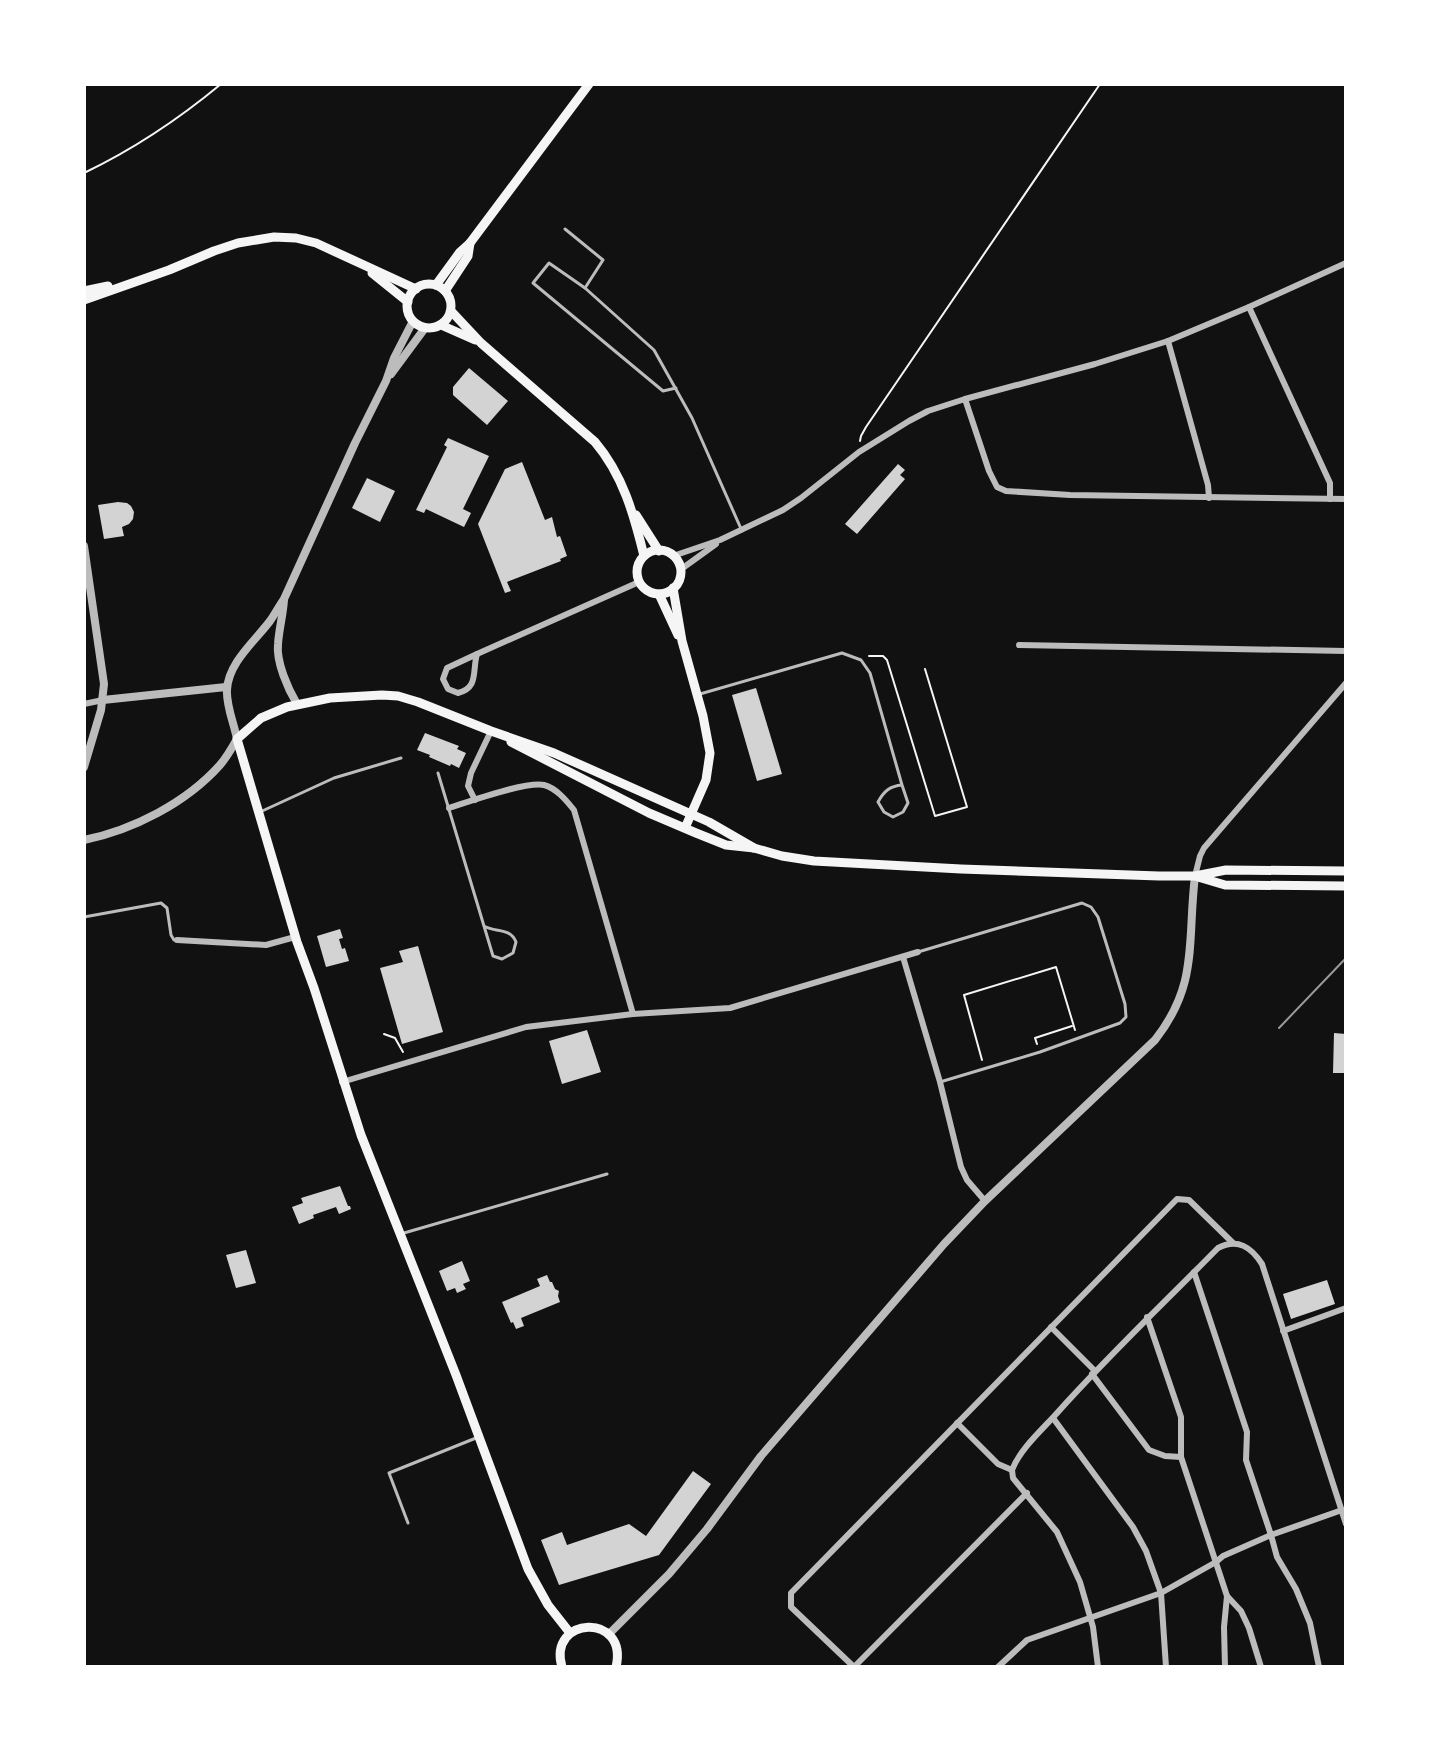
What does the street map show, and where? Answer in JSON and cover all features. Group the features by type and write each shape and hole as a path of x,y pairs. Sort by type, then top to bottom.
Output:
{"main road":[{"path":"441,288 468,256 470,243 589,84"},
{"path":"84,291 169,270 238,243 274,237 316,243 416,289"},
{"path":"360,264 408,302"},
{"path":"84,300 135,280"},
{"path":"422,285 441,288 450,301 451,311 445,321 436,327 425,328 413,321 408,302 416,289 422,285"},
{"path":"451,311 481,343 595,442 607,456 618,473 632,509 644,556"},
{"path":"441,325 481,343"},
{"path":"632,509 659,551 673,556 679,565 680,577 673,588 659,594 647,591 639,582 637,568 644,556 659,551"},
{"path":"673,588 682,641 710,753 706,780 685,828"},
{"path":"659,594 682,641"},
{"path":"570,1633 548,1605 528,1569 480,1436 361,1135 295,937 237,739 261,718 297,704 330,698 398,696 544,748 692,814 754,848"},
{"path":"491,731 649,813 726,845 754,848 782,856 828,862 961,869 1195,876 1226,870 1346,871"},
{"path":"1195,876 1225,885 1346,886"},
{"path":"562,1667 560,1650 570,1633 594,1627 609,1634 616,1643 618,1667"}],"street":[{"path":"673,556 742,531 783,510 859,452 928,411 1168,341 1346,263"},
{"path":"1249,307 1330,483 1330,499"},
{"path":"84,840 134,824 169,806 220,765 237,739 226,687 232,670 284,599 413,321"},
{"path":"386,381 425,328"},
{"path":"1168,341 1209,498"},
{"path":"965,399 989,471 997,487 1006,491 1070,495 1346,499"},
{"path":"680,570 720,540"},
{"path":"84,546 104,684 103,700 84,767"},
{"path":"477,654 470,688 458,693 448,689 443,679 451,665 639,582"},
{"path":"284,599 277,648 290,694 297,704"},
{"path":"1019,645 1346,651"},
{"path":"609,1634 669,1574 761,1456 944,1244 985,1201 1155,1040 1172,1018 1182,996 1189,965 1195,876 1204,848 1346,683"},
{"path":"84,704 226,687"},
{"path":"475,800 468,786 471,773 491,731"},
{"path":"449,808 511,789 543,785 562,796 574,810 633,1014"},
{"path":"177,940 266,945 295,937"},
{"path":"342,1082 526,1027 633,1014 730,1008 918,952"},
{"path":"903,957 961,1167 967,1180 985,1201"},
{"path":"1027,1493 854,1667 791,1607 791,1593 957,1423 1177,1199 1189,1200 1233,1243 1246,1246 1262,1264 1346,1524"},
{"path":"1098,1667 1091,1618 1080,1582 1057,1532 1013,1478 1012,1470 1016,1461 1053,1418 1147,1317 1218,1248 1233,1243"},
{"path":"1194,1272 1247,1432 1246,1460 1277,1557 1296,1589 1310,1623 1319,1667"},
{"path":"1283,1331 1346,1308"},
{"path":"1147,1317 1181,1417 1181,1457 1227,1596 1225,1667"},
{"path":"1051,1327 1093,1373 1149,1450 1165,1456 1181,1457"},
{"path":"1053,1418 1133,1527 1146,1551 1161,1593 1166,1667"},
{"path":"957,1423 998,1464 1012,1470"},
{"path":"998,1667 1027,1640 1161,1593 1223,1556 1342,1510"},
{"path":"1227,1596 1241,1611 1261,1667"}],"lane":[{"path":"565,229 603,260 585,288"},
{"path":"676,388 663,391 533,283 549,263 585,288 654,350 676,388 692,418 742,531"},
{"path":"697,695 842,653 861,660 870,673 908,803 903,812 893,817 884,812 878,802 883,792 892,786 902,785"},
{"path":"260,812 334,778 401,758"},
{"path":"438,773 493,956 502,959 513,953 516,942 512,934 484,926"},
{"path":"84,917 161,903 167,908 171,937 177,940"},
{"path":"918,952 1082,903 1088,905 1098,917 1125,1004 1126,1017 1120,1023 1040,1052 940,1082"},
{"path":"400,1234 607,1174"},
{"path":"408,1523 389,1473 480,1436"}],"path":[{"path":"84,173 140,141 221,84"},
{"path":"859,452 866,427 1100,84"},
{"path":"861,660 875,655 887,660 935,816 967,807 925,669"},
{"path":"985,1068 964,995 1056,967 1078,1038"},
{"path":"1040,1052 1035,1038 1073,1026"},
{"path":"384,1034 395,1038 403,1052"}],"building":[{"path":"469,368 508,401 487,425 453,395 453,387"},
{"path":"448,438 489,456 463,509 471,513 464,527 426,509 424,513 416,510 447,447 444,445"},
{"path":"522,462 545,520 552,517 557,537 560,536 567,556 507,582 511,591 505,593 478,524 505,469"},
{"path":"898,464 905,470 900,475 905,479 857,534 845,524"},
{"path":"367,478 395,491 380,522 352,508"},
{"path":"118,502 131,506 133,519 122,527 124,536 104,539 98,505"},
{"path":"756,688 782,774 757,781 732,695"},
{"path":"425,733 459,746 457,749 466,753 459,768 417,750"},
{"path":"340,929 343,938 339,939 349,961 326,967 317,936"},
{"path":"418,946 443,1032 402,1044 380,968 403,962 399,951"},
{"path":"587,1030 601,1072 562,1084 549,1041"},
{"path":"1334,1033 1346,1034 1346,1073 1333,1073"},
{"path":"340,1186 351,1209 339,1214 336,1207 299,1224 292,1207 303,1203 301,1198"},
{"path":"246,1250 256,1283 236,1288 226,1255"},
{"path":"462,1261 470,1281 463,1284 466,1289 457,1293 455,1288 447,1291 439,1271"},
{"path":"547,1275 559,1291 560,1302 521,1318 524,1326 516,1329 502,1302 540,1286 537,1279"},
{"path":"1327,1280 1335,1304 1291,1319 1283,1294"},
{"path":"693,1471 711,1484 659,1555 559,1585 541,1540 562,1532 567,1545 629,1524 646,1536"}],"tram line":[{"path":"1279,1028 1346,958"}]}
